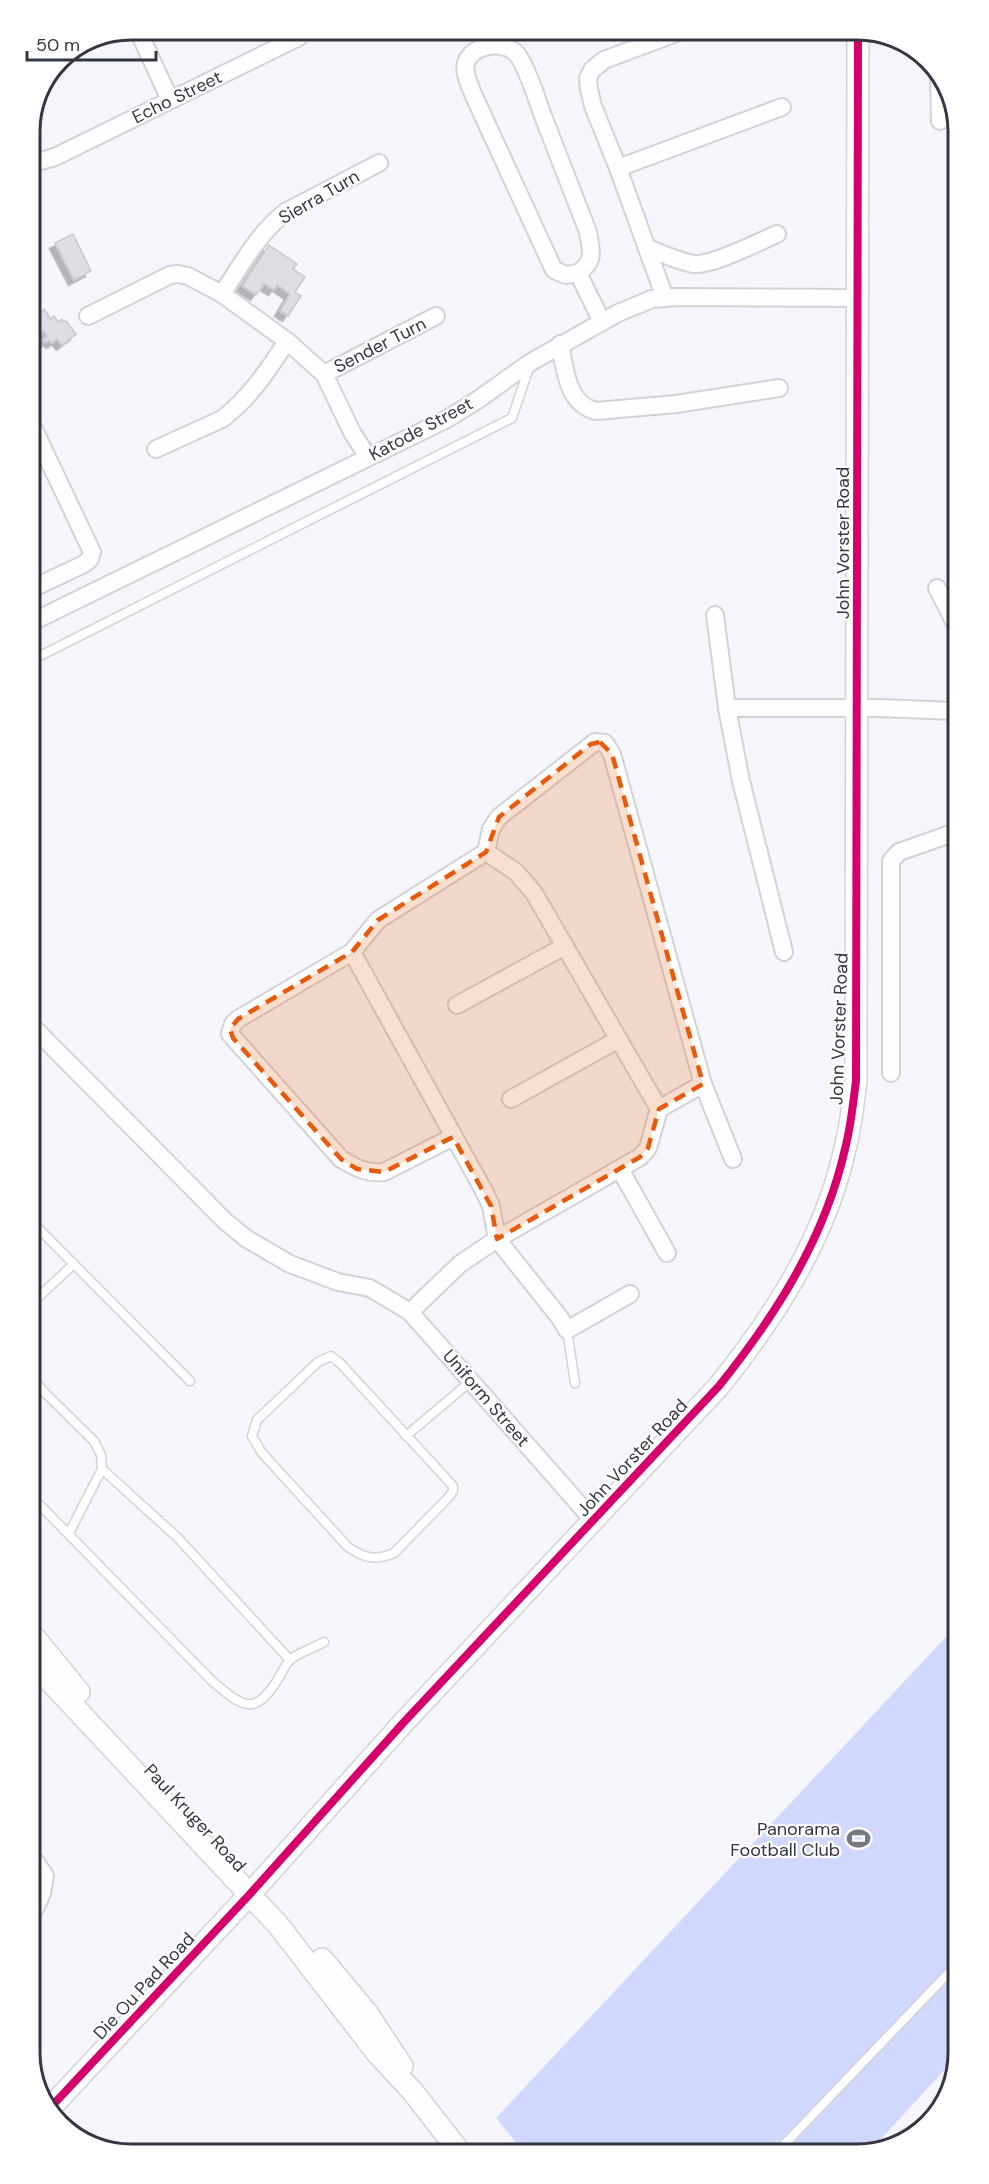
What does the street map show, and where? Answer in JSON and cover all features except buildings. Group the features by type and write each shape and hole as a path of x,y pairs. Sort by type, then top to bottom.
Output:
{"street":[{"path":"142,40 170,100"},
{"name":"Echo Street","path":"41,161 55,157 292,40"},
{"path":"656,41 604,60 592,70 588,78 591,97 665,298"},
{"name":"John Vorster Road","path":"254,1890 391,1736 704,1402 757,1338 810,1250 830,1202 845,1152 856,1081 858,41"},
{"path":"499,45 508,46 518,56 531,85 588,232 592,253 591,261 578,273 566,276 554,270 473,94 465,66 469,57 480,50 499,45"},
{"path":"939,93 940,121"},
{"path":"618,168 782,107"},
{"name":"Sierra Turn","path":"222,294 265,232 276,220 287,211 379,163"},
{"path":"646,247 677,260 697,264 709,262 777,234"},
{"path":"578,273 602,321"},
{"path":"88,316 170,275 188,276 222,294 287,341 324,374 353,434 368,457"},
{"name":"Katode Street","path":"41,618 462,410 560,344 644,302 665,298 857,298"},
{"name":"Sender Turn","path":"324,374 436,316"},
{"path":"156,449 222,419 232,412 247,396 287,341"},
{"path":"560,344 569,384 575,398 585,409 596,411 676,404 779,388"},
{"path":"41,444 92,552 90,560 84,564 41,585"},
{"path":"937,588 948,609"},
{"path":"715,615 727,708 741,781 784,952"},
{"path":"727,708 948,711"},
{"path":"453,1137 384,1172 372,1174 357,1169 341,1159 230,1034 233,1024 238,1018 352,952 378,920 486,852 491,829 499,817 591,744 600,742 605,743 612,754 703,1084 733,1159"},
{"path":"891,1073 891,861 899,852 948,835"},
{"path":"486,852 526,882 659,1109"},
{"path":"457,1005 565,946"},
{"path":"352,952 491,1206 497,1239 567,1330 630,1294"},
{"name":"Uniform Street","path":"41,1035 226,1222 247,1239 290,1264 338,1282 370,1288 410,1312 593,1520"},
{"path":"511,1099 617,1040"},
{"path":"410,1312 460,1264 497,1239 640,1157 648,1148 659,1109 703,1084"},
{"path":"620,1169 667,1253"},
{"name":"Paul Kruger Road","path":"40,1645 67,1679 254,1890 377,2053 413,2092 453,2143"},
{"name":"Paul Kruger Road","path":"40,1670 254,1890"},
{"path":"40,1869 45,1876 40,1897"},
{"name":"Die Ou Pad Road","path":"56,2102 254,1890"}],"lane":[{"path":"41,656 512,418 531,362"},
{"path":"40,1230 190,1381"},
{"path":"40,1295 74,1264"},
{"path":"567,1330 575,1383"},
{"path":"331,1356 406,1436 451,1482 453,1491 394,1553 373,1558 363,1557 348,1546 262,1453 252,1436 257,1420 318,1362 331,1356"},
{"path":"406,1436 471,1381"},
{"path":"40,1387 94,1441 102,1455 102,1469 69,1533"},
{"path":"102,1469 177,1537 290,1660"},
{"path":"40,1506 213,1682 235,1700 245,1704 262,1700 269,1694 290,1660 324,1642"},
{"path":"785,2144 948,1973"}],"highlighted area":[{"path":"600,742 612,754 703,1084 659,1109 648,1148 640,1157 497,1239 491,1206 453,1137 384,1172 357,1169 341,1159 233,1038 230,1029 238,1019 352,952 378,920 486,852 499,817 591,744"}],"shaded area":[{"name":"Panorama Football Club","path":"948,1635 947,2067 880,2141 858,2144 517,2144 496,2118"}],"cycle path":[{"path":"56,2102 250,1894 404,1722 719,1386 779,1303 825,1214 847,1140 856,1081 858,41"}],"place":[{"name":"Panorama Football Club","path":"858,1839"}]}
